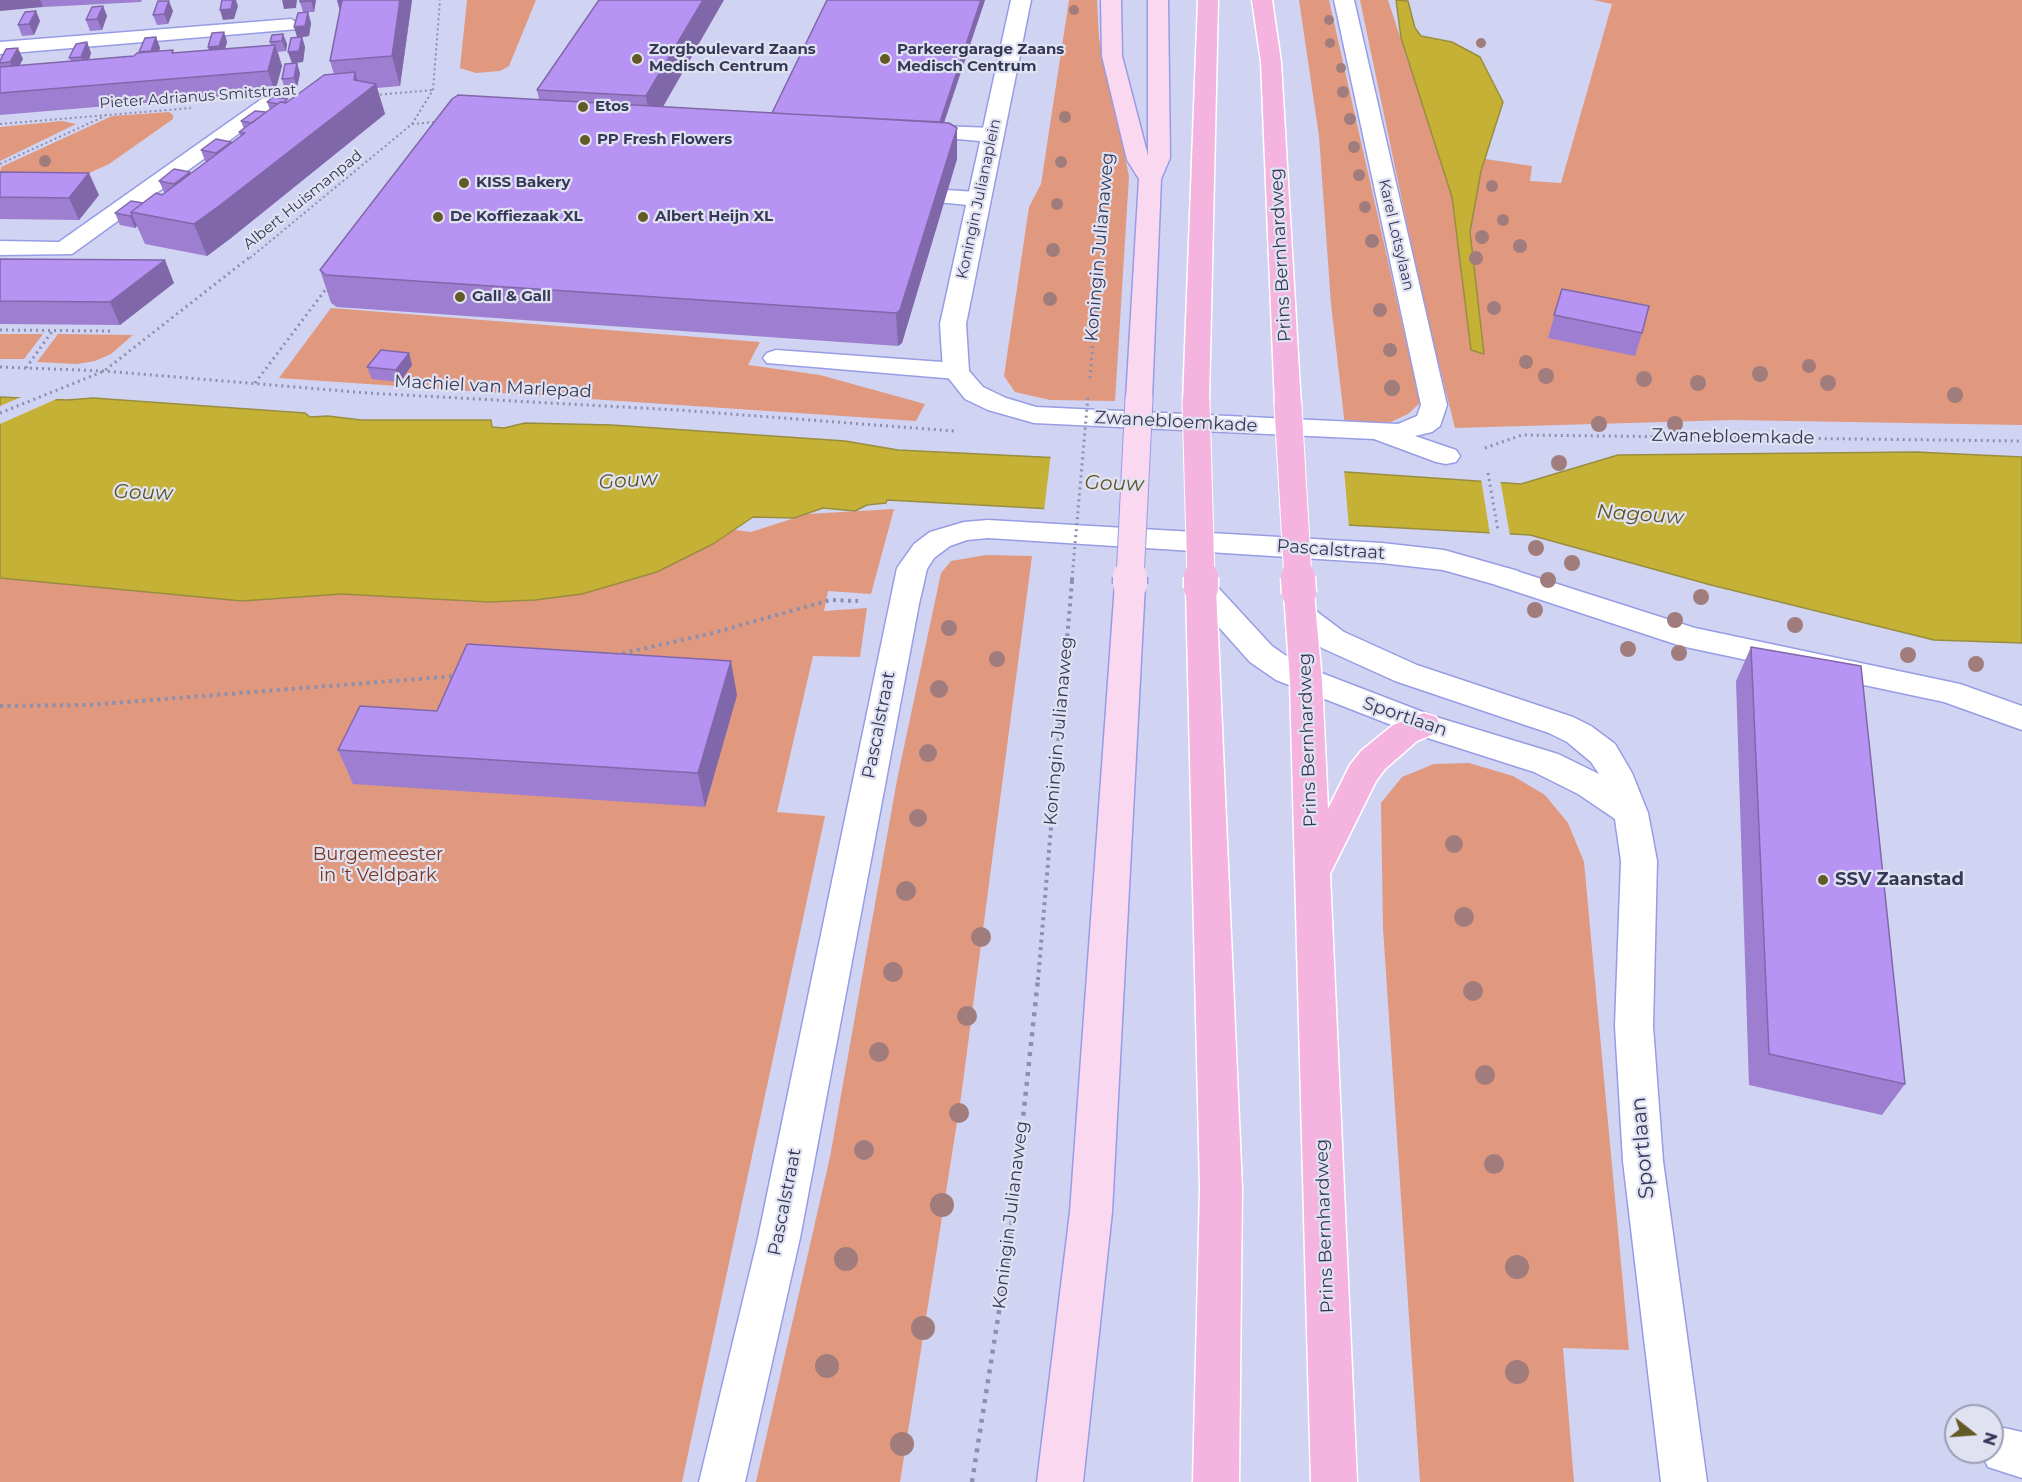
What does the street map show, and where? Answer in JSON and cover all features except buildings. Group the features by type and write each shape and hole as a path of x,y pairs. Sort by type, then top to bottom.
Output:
{"main road":[{"name":"Koningin Julianaweg","path":"1111,0 1112,56 1138,159 1150,179"},
{"path":"1060,1482 1091,1212 1130,584 1150,179 1159,158 1158,0"},
{"path":"1208,0 1196,402 1221,1188 1216,1482"},
{"name":"Prins Bernhardweg","path":"1262,0 1271,62 1288,406 1306,681 1334,1482"},
{"path":"1313,874 1362,774 1373,760 1405,733 1424,725"}],"street":[{"name":"Koningin Julianaplein","path":"956,371 953,324 978,193 1021,0"},
{"name":"Karel Lotsylaan","path":"1344,0 1434,405 1430,420 1422,426 1383,433"},
{"path":"0,48 291,25"},
{"path":"0,248 64,249 270,102"},
{"path":"943,125 994,128"},
{"path":"948,190 978,193"},
{"path":"776,358 956,371"},
{"name":"Zwanebloemkade","path":"956,371 974,393 997,404 1034,415 1383,433"},
{"path":"1383,433 1446,456"},
{"name":"Pascalstraat","path":"722,1482 779,1238 912,568 924,551 940,539 964,531 988,529 1382,553 1444,560 1692,638 1949,692 2022,718"},
{"name":"Sportlaan","path":"1201,588 1261,654 1306,681 1424,725 1546,763 1590,785 1631,813"},
{"name":"Sportlaan","path":"1300,604 1333,640 1406,673 1562,725 1594,744 1611,763 1631,813 1638,861 1634,1026 1643,1161 1684,1482"}],"path":[{"name":"Albert Huismanpad","path":"104,371 221,281 412,124 433,90 440,0"},
{"path":"374,95 433,90"},
{"name":"Pieter Adrianus Smitstraat","path":"0,124 194,108 184,114"},
{"path":"0,164 108,114"},
{"path":"412,124 443,121"},
{"name":"Koningin Julianaweg","path":"972,1482 1009,1248 1033,1034 1098,270"},
{"path":"255,383 332,281"},
{"path":"0,330 112,331"},
{"path":"25,368 53,330"},
{"name":"Machiel van Marlepad","path":"0,367 104,371 367,393 678,410 960,432"},
{"path":"0,413 104,371"},
{"name":"Zwanebloemkade","path":"1446,456 1485,448 1521,435 2022,441"},
{"path":"1488,478 1499,535"},
{"path":"610,656 713,633 830,600 904,604"},
{"path":"0,706 88,705 457,676"}],"green space":[{"path":"467,0 536,0 509,66 500,71 476,73 460,68"},
{"path":"1069,0 1097,0 1099,38 1129,176 1115,401 1050,400 1015,392 1004,376 1029,207 1041,184"},
{"path":"1299,0 1329,0 1420,403 1408,414 1391,422 1345,426 1331,304 1319,136"},
{"path":"1360,0 1388,0 1452,197 1471,350 1484,353 1470,232 1481,171 1485,159 1532,166 1530,181 1561,183 1612,4 1593,0 2022,0 2022,425 1733,420 1455,428 1423,301"},
{"path":"169,112 173,115 173,119 109,164 87,174 0,174 1,167 112,116"},
{"path":"62,121 76,124 0,161 0,127"},
{"path":"331,308 760,342 748,365 820,375 925,404 916,421 279,378"},
{"path":"0,334 43,334 24,359 0,359"},
{"path":"58,334 133,335 111,354 95,361 77,364 37,362"},
{"name":"Burgemeester in 't Veldpark","path":"0,436 751,532 807,514 894,509 871,594 828,591 824,611 867,608 860,657 813,656 777,812 825,816 682,1482 0,1482"},
{"path":"986,555 1032,556 961,1097 900,1482 756,1482 830,1157 897,780 941,573 951,561"},
{"path":"1469,763 1513,776 1545,795 1568,823 1584,862 1629,1350 1563,1348 1574,1482 1420,1482 1383,928 1381,803 1402,777 1434,764"}],"water":[{"path":"1396,0 1408,1 1415,28 1421,36 1452,42 1480,57 1503,102 1481,171 1470,232 1484,354 1471,350 1452,197 1401,38"},
{"path":"0,397 67,400 93,398 305,413 310,417 328,416 361,420 491,420 492,427 504,428 525,423 612,425 845,441 898,450 1346,472 1521,484 1618,455 1916,452 2022,457 2022,643 1934,640 1711,585 1530,535 887,500 886,503 867,505 855,511 823,508 794,518 753,517 713,544 657,572 582,594 535,600 489,602 341,594 242,601 0,578"}],"pier":[{"path":"26,395 61,397 0,424 0,406"},
{"path":"1051,453 1344,469 1349,528 1044,511"},
{"path":"1481,478 1500,479 1510,536 1490,535"}],"place":[{"name":"Zorgboulevard Zaans Medisch Centrum","path":"637,59"},
{"name":"Parkeergarage Zaans Medisch Centrum","path":"885,59"},
{"name":"Etos","path":"583,107"},
{"name":"PP Fresh Flowers","path":"585,140"},
{"name":"KISS Bakery","path":"464,183"},
{"name":"De Koffiezaak XL","path":"438,217"},
{"name":"Albert Heijn XL","path":"643,217"},
{"name":"Gall & Gall","path":"460,297"},
{"name":"SSV Zaanstad","path":"1823,880"}],"water label":[{"name":"Gouw","path":"628,481"},
{"name":"Gouw","path":"1114,484"},
{"name":"Gouw","path":"143,493"},
{"name":"Nagouw","path":"1640,515"}]}
